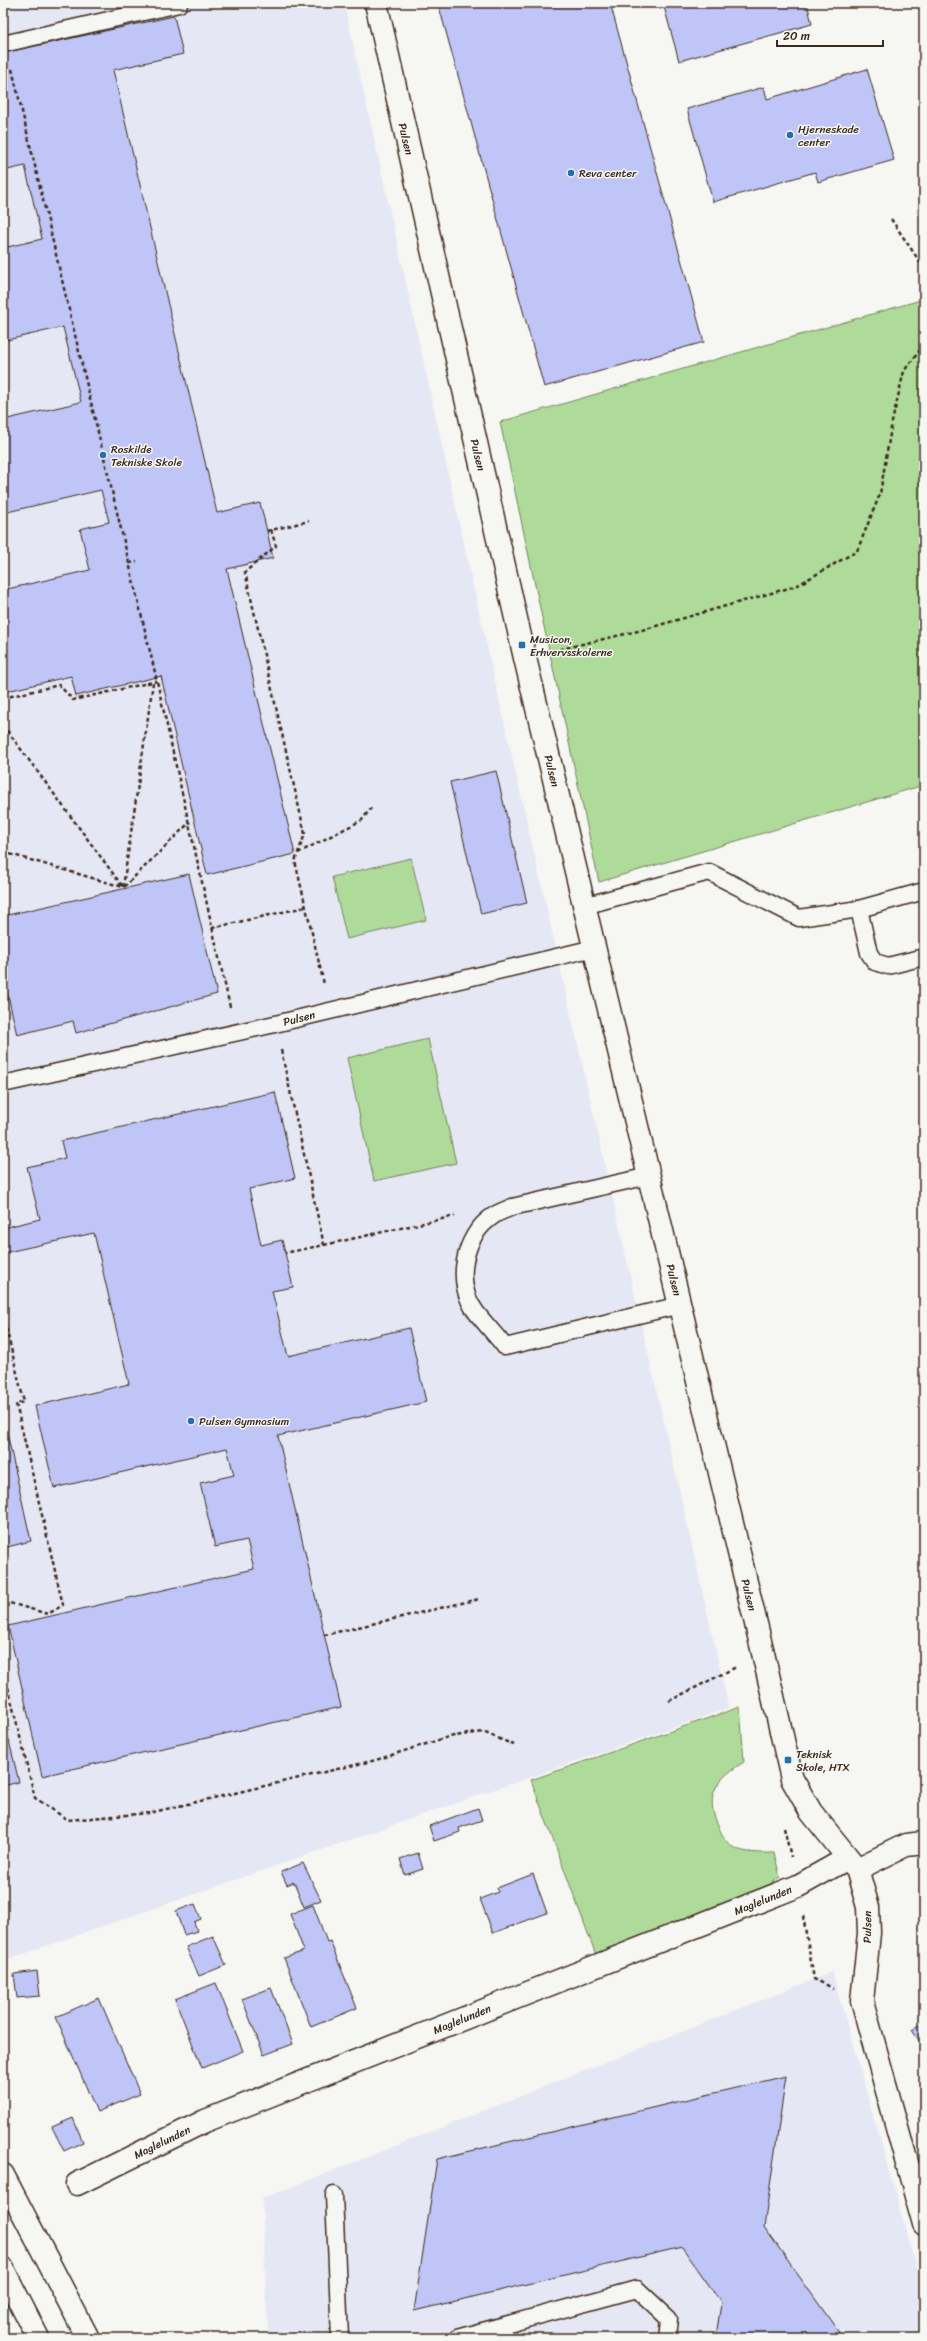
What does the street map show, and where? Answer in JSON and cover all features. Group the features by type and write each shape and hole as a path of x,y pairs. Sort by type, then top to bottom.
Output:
{"main road":[{"name":"Pulsen","path":"376,3 525,658 792,1779 811,1812 852,1864 868,1907 869,1933 862,2001 917,2172 924,2224"},
{"name":"Maglelunden","path":"77,2184 206,2121 852,1864 906,1845 924,1843"},
{"path":"3,2175 88,2338"},
{"path":"3,2269 38,2338"}],"lane":[{"path":"4,43 180,4"},
{"path":"584,906 709,872 799,918 859,910 924,891"},
{"path":"859,910 869,953 875,962 888,966 924,957"},
{"name":"Pulsen","path":"3,1084 235,1031 275,1024 594,948"},
{"path":"649,1176 512,1207 493,1216 482,1226 467,1250 463,1271 466,1292 475,1311 505,1347 680,1305"},
{"path":"334,2195 340,2338"},
{"path":"457,2338 636,2289 669,2319 667,2338"}],"path":[{"path":"4,43 190,822 235,1031"},
{"path":"892,219 924,268"},
{"path":"525,658 642,630 796,586 857,551 880,494 892,422 904,372 924,345"},
{"path":"267,531 309,521"},
{"path":"271,530 276,546 245,572 305,834 295,861 330,1011"},
{"path":"129,563 137,562"},
{"path":"3,698 59,685 72,700 157,681"},
{"path":"123,887 153,683"},
{"path":"3,724 123,887"},
{"path":"298,853 362,820 371,808"},
{"path":"123,887 190,822"},
{"path":"3,852 123,887"},
{"path":"212,928 305,907"},
{"path":"275,1024 324,1245"},
{"path":"285,1253 467,1214 482,1226"},
{"path":"3,1316 24,1402 16,1404 63,1605 48,1614 3,1601"},
{"path":"324,1635 479,1599"},
{"path":"668,1701 763,1653"},
{"path":"3,1667 35,1798 68,1820 149,1813 376,1760 455,1736 483,1732 514,1744"}],"shaded area":[{"name":"Roskilde Tekniske Skole","path":"3,3 344,3 475,594 729,1708 3,1961"},
{"path":"832,1972 924,2294 924,2338 268,2338 262,2199"}],"green space":[{"path":"924,299 924,785 599,882 500,422"},
{"path":"411,858 426,920 347,939 332,877"},
{"path":"428,1039 456,1163 374,1181 347,1058"},
{"path":"740,1707 744,1762 727,1774 716,1788 713,1795 712,1804 714,1814 724,1837 733,1847 750,1852 774,1853 780,1877 763,1889 596,1955 531,1780"}],"building":[{"name":"Reva center","path":"438,3 610,3 704,342 544,387"},
{"path":"663,3 807,3 812,24 679,61"},
{"name":"Roskilde Tekniske Skole","path":"174,16 183,54 113,70 217,513 260,503 267,531 273,558 227,569 295,854 207,875 161,676 76,696 71,676 3,692 3,590 90,570 80,529 109,522 101,490 3,513 3,420 81,402 63,327 3,341 3,248 42,239 25,166 3,171 3,80 5,80 3,53"},
{"name":"Hjerneskade center","path":"867,69 894,160 818,182 815,172 713,202 687,109 764,87 767,99"},
{"path":"496,771 527,903 481,914 450,782"},
{"path":"189,874 217,994 76,1033 73,1021 17,1035 3,974 3,916"},
{"path":"3,1041 8,1062 3,1063"},
{"name":"Pulsen Gymnasium","path":"275,1092 295,1178 249,1189 261,1245 282,1240 293,1287 272,1291 288,1356 409,1328 426,1402 278,1436 341,1707 42,1776 8,1626 254,1569 247,1540 215,1547 200,1483 234,1475 227,1448 54,1488 35,1406 129,1384 94,1233 3,1253 3,1228 40,1219 27,1167 65,1158 61,1141"},
{"path":"3,1415 31,1541 3,1548"},
{"path":"3,1716 19,1782 3,1786"},
{"path":"478,1808 482,1820 459,1828 460,1832 434,1841 429,1826"},
{"path":"418,1853 423,1869 405,1875 400,1859"},
{"path":"303,1863 321,1900 304,1907 294,1882 287,1885 281,1872"},
{"path":"533,1874 547,1913 493,1933 480,1899 498,1892 497,1888"},
{"path":"195,1904 201,1919 194,1922 197,1931 184,1935 176,1911"},
{"path":"313,1905 327,1942 330,1941 357,2008 311,2027 284,1958 304,1951 290,1914"},
{"path":"213,1936 226,1965 199,1976 186,1947"},
{"path":"37,1971 40,1996 17,1998 14,1974"},
{"path":"216,1983 243,2051 202,2068 175,1999"},
{"path":"271,1988 293,2044 264,2055 242,1999"},
{"path":"99,1998 140,2094 97,2112 56,2017"},
{"path":"924,2022 924,2048 912,2030"},
{"path":"786,2076 764,2227 843,2338 716,2338 721,2302 682,2247 414,2311 437,2159"},
{"path":"73,2118 83,2142 64,2151 52,2127"}],"place":[{"name":"Hjerneskade center","path":"790,135"},
{"name":"Reva center","path":"571,173"},
{"name":"Roskilde Tekniske Skole","path":"103,455"},
{"name":"Musicon, Erhvervsskolerne","path":"522,645"},
{"name":"Pulsen Gymnasium","path":"191,1421"},
{"name":"Teknisk Skole, HTX","path":"788,1760"}]}
